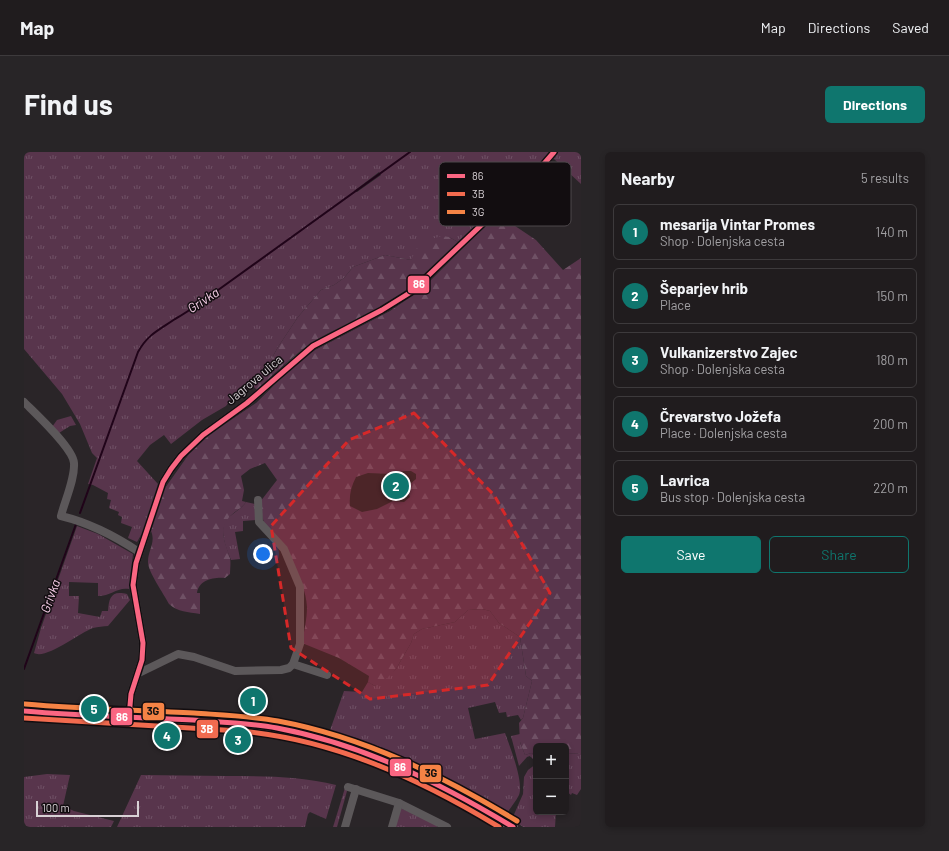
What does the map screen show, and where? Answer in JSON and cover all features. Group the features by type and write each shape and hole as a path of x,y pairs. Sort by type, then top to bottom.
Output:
{"main road":[{"path":"24,711 63,715 129,717 242,724 276,728 342,745 407,771 445,789 512,827"}],"street":[{"name":"Jagrova ulica","path":"545,162 554,152"},
{"name":"Jagrova ulica","path":"129,717 131,694 142,660 143,643 133,585 139,552 163,482 171,469 181,456 203,434 247,403 295,360 313,346 382,310 411,292 480,226"},
{"path":"24,402 64,444 73,456 74,468 61,516 85,523 104,531 139,552"},
{"path":"139,672 178,654 194,657 235,671 281,670 288,668 293,664 300,644 300,587 284,549 259,522 258,500"},
{"path":"293,664 327,675"},
{"path":"345,827 352,788 399,804 447,827"},
{"path":"392,827 399,804"}],"highlighted area":[{"path":"414,413 494,495 550,593 488,685 370,699 291,648 271,526 349,440"}],"green space":[{"path":"24,152 550,152 541,162 439,162 439,226 475,226 458,242 449,237 411,260 385,255 353,267 344,278 334,285 321,290 298,317 253,386 231,399 226,406 202,420 171,444 164,435 150,445 137,461 158,484 145,528 137,542 128,538 132,527 121,523 122,517 118,515 119,512 109,508 111,500 107,499 108,493 88,484 97,458 92,453 80,424 62,394 24,349","holes":["379,172 381,175 357,192 354,191"]},
{"path":"558,152 581,152 581,184 571,175 571,162 557,162 554,159"},
{"path":"485,226 515,226 536,240 563,270 581,258 581,754 569,753 569,743 533,743 533,753 525,755 520,742 519,723 523,718 532,681 526,676 520,637 499,623 490,611 482,609 468,610 455,622 422,629 414,634 411,643 396,669 382,683 375,686 368,682 369,676 339,658 302,643 306,621 306,596 298,575 267,529 262,516 260,502 277,480 265,463 250,469 241,476 244,490 242,501 246,502 228,519 223,531 224,540 230,558 230,574 225,578 207,580 198,589 197,593 200,593 200,614 187,612 172,607 153,577 149,566 148,558 153,539 151,531 165,488 189,454 210,434 256,403 296,364 315,350 390,311 416,293","holes":["411,471 416,474 416,479 409,485 407,490 410,497 404,502 393,501 377,509 362,512 350,506 351,491 356,477 368,473 392,474"]},
{"path":"442,236 449,237 458,242 406,290 379,309 326,334 310,344 286,363 257,390 253,386 298,317 321,290 334,285 344,278 353,267 385,255 411,260 420,242"},
{"path":"71,416 76,425 70,426 59,433 52,427 57,420"},
{"path":"246,502 255,504 257,520 243,521 243,531 235,532 240,559 231,560 223,532 225,521"},
{"path":"77,526 98,534 133,554 129,589 121,589 107,595 98,596 98,583 69,582 69,596 79,596 78,613 100,617 102,611 108,611 110,599 117,593 127,594 130,600 108,626 93,628 46,653 34,653 41,628"},
{"path":"482,609 490,611 499,623 520,637 526,676 532,681 523,718 521,720 518,715 507,717 506,712 499,713 495,702 468,708 475,739 505,733 513,755 520,782 520,789 516,800 507,813 504,814 414,768 329,733 344,691 362,692 368,682 375,686 396,669 411,643 414,634 422,629 455,622 468,610"},
{"path":"520,734 520,742 525,755 533,753 533,759 530,756 527,757 519,766 511,736"},
{"path":"569,753 581,754 581,789 577,795 572,793 571,795 569,793"},
{"path":"533,766 533,815 556,815 555,827 523,827 512,819 523,794 524,777 528,770"},
{"path":"47,774 70,775 63,806 74,811 114,821 111,827 24,827 24,777"},
{"path":"141,775 282,777 336,785 326,819 310,812 308,814 305,827 117,827"},
{"path":"345,788 347,791 337,827 333,827"},
{"path":"400,808 438,824 437,827 393,827"}],"waterway":[{"name":"Grivka","path":"80,513 138,352 146,341 159,330 207,298 410,152"},
{"name":"Grivka","path":"24,669 76,524"}],"transit line":[{"name":"86","path":"545,162 554,152"},
{"name":"86","path":"129,717 131,694 142,660 143,643 133,585 136,563 163,482 171,469 181,456 203,435 247,403 313,346 382,310 411,292 480,226"},
{"name":"3G","path":"25,704 236,716 278,721 310,728 341,737 402,760 461,789 517,821"},
{"name":"86","path":"24,711 235,723 277,728 309,735 339,744 400,767 457,795 513,827"},
{"name":"3B","path":"24,718 240,731 275,735 342,752 375,764 438,793 499,827"}],"place":[{"name":"Šeparjev hrib","path":"396,486"},
{"name":"mesarija Vintar Promes","path":"253,701"},
{"name":"Lavrica","path":"94,709"},
{"name":"Črevarstvo Jožefa","path":"167,736"},
{"name":"Vulkanizerstvo Zajec","path":"238,740"}]}
